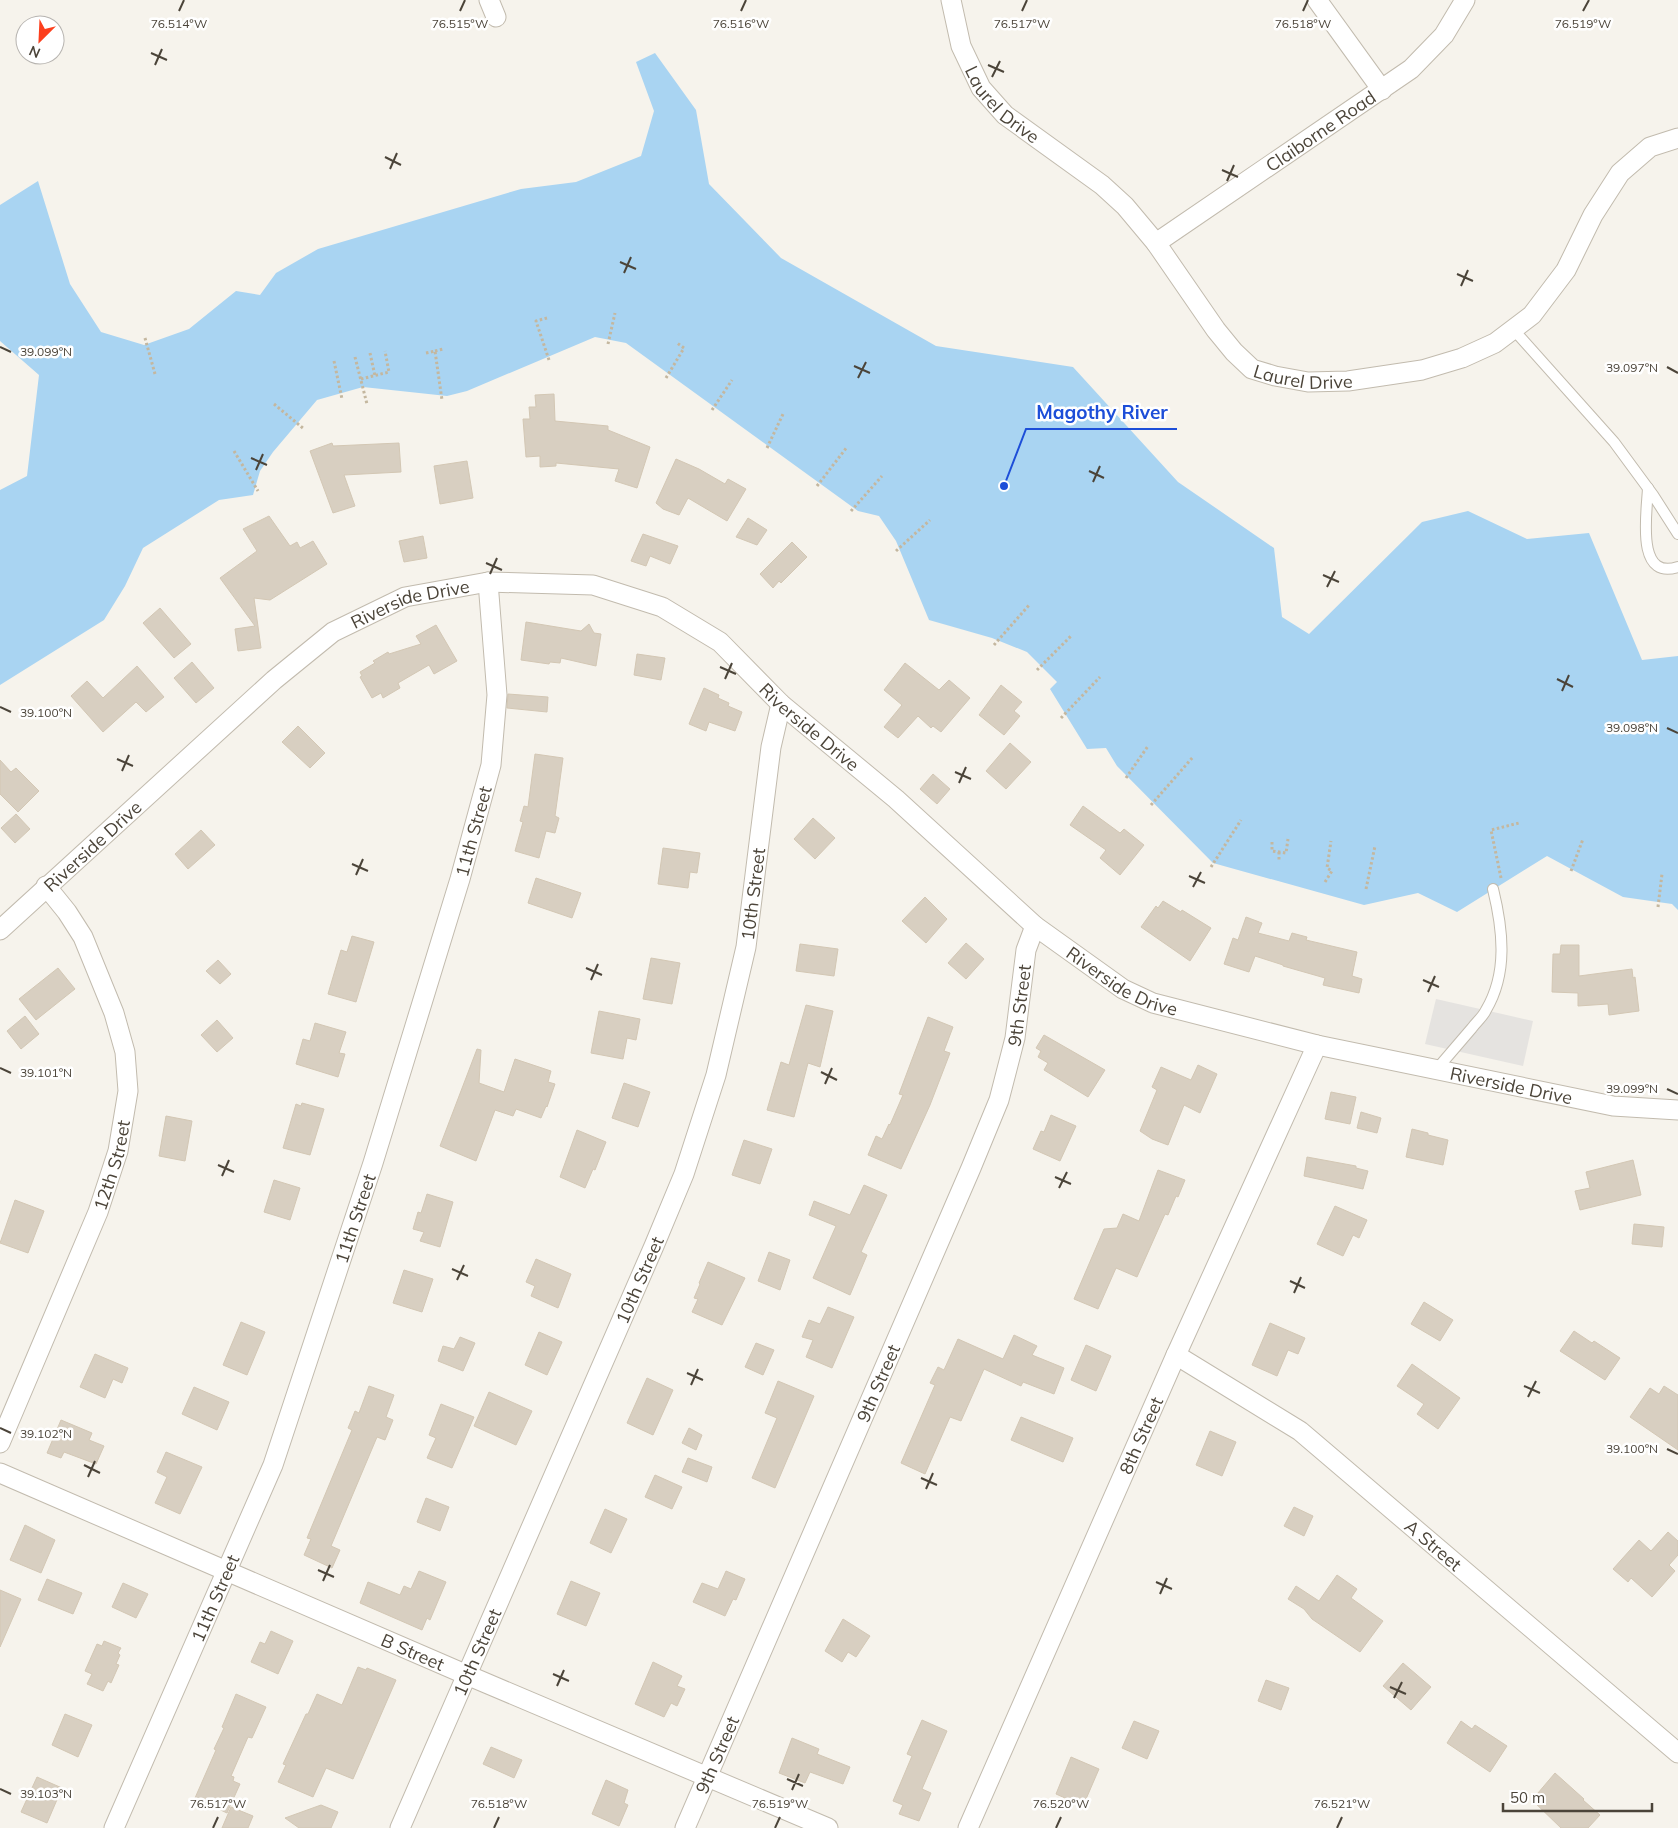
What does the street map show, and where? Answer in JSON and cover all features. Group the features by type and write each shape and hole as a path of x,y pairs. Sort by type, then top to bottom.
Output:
{"street":[{"path":"489,0 496,17"},
{"name":"Laurel Drive","path":"951,0 961,46 981,88 1005,115 1102,184 1125,206 1156,243 1216,330 1234,352 1252,369 1275,376 1308,382 1348,381 1422,370 1462,358 1495,344 1532,315 1566,270 1593,214 1620,173 1650,148 1678,138"},
{"path":"1317,0 1382,90"},
{"name":"Claiborne Road","path":"1156,243 1411,69 1444,35 1465,0"},
{"name":"Riverside Drive","path":"0,930 274,680 333,632 405,597 488,582 593,584 662,607 720,642 781,704 896,799 1035,926 1123,989 1153,1003 1317,1045 1613,1106 1678,1110"},
{"name":"11th Street","path":"114,1828 273,1465 368,1181 460,879 491,765 497,695 488,582"},
{"name":"10th Street","path":"400,1828 684,1174 716,1075 746,947 771,747 781,704"},
{"name":"12th Street","path":"0,1443 98,1212 118,1151 128,1091 124,1052 114,1013 83,937 67,912 46,886"},
{"name":"9th Street","path":"685,1828 999,1100 1015,1038 1026,950 1035,926"},
{"name":"8th Street","path":"968,1828 1176,1355 1317,1045"},
{"name":"A Street","path":"1176,1355 1300,1431 1678,1753"},
{"name":"B Street","path":"0,1474 828,1828"}],"lane":[{"path":"1513,330 1614,442 1648,488 1678,534"},
{"path":"1648,488 1645,539 1651,558 1658,567 1668,570 1678,567"},
{"path":"1436,1070 1486,1011 1498,986 1502,948 1500,917 1493,890"}],"path":[{"path":"608,344 615,313"},
{"path":"547,318 536,321 549,360"},
{"path":"145,338 155,374"},
{"path":"666,378 684,348 676,344"},
{"path":"426,353 444,349"},
{"path":"361,379 389,372 385,351"},
{"path":"435,351 442,400"},
{"path":"370,353 375,376"},
{"path":"355,357 367,404"},
{"path":"334,361 342,399"},
{"path":"712,410 732,380"},
{"path":"274,404 304,429"},
{"path":"767,448 783,414"},
{"path":"817,486 848,447"},
{"path":"234,451 258,491"},
{"path":"851,511 882,476"},
{"path":"896,551 930,520"},
{"path":"994,645 1030,604"},
{"path":"1037,670 1070,636"},
{"path":"1061,718 1100,677"},
{"path":"1126,778 1148,746"},
{"path":"1151,805 1193,757"},
{"path":"1211,867 1241,820"},
{"path":"1501,878 1491,830 1519,822"},
{"path":"1272,842 1272,851 1286,853 1288,839"},
{"path":"1572,871 1583,839"},
{"path":"1325,882 1332,872 1327,868 1332,841"},
{"path":"1366,888 1375,846"},
{"path":"1279,852 1279,861"},
{"path":"1658,907 1662,874"}],"shaded area":[{"path":"1436,999 1533,1021 1523,1066 1425,1044"}],"water":[{"path":"655,53 696,110 709,184 781,258 936,346 1073,367 1178,482 1274,548 1282,617 1309,634 1422,522 1468,511 1527,539 1589,533 1642,660 1678,656 1678,910 1672,904 1623,897 1547,856 1457,912 1418,893 1364,905 1213,863 1117,766 1106,748 1087,749 1050,689 1057,682 1027,652 992,638 929,620 896,541 879,516 858,511 626,343 595,337 467,391 447,396 363,387 317,400 273,452 260,471 253,495 219,500 143,548 125,586 104,620 0,685 0,490 27,476 39,375 0,341 0,205 38,181 70,284 101,332 144,345 189,329 236,291 260,295 276,273 318,249 521,189 576,182 641,156 654,111 636,62"}],"building":[{"path":"554,394 555,421 608,426 608,430 650,447 637,488 615,481 619,469 556,463 556,466 540,467 540,456 526,457 523,419 530,419 529,407 536,407 535,395"},
{"path":"332,443 333,446 399,443 401,472 344,475 355,506 333,513 310,451"},
{"path":"676,459 699,469 725,484 728,479 746,489 727,521 688,498 679,515 663,509 656,503"},
{"path":"467,461 473,498 440,504 434,466"},
{"path":"269,516 290,546 297,542 300,548 313,541 327,564 270,600 254,598 261,648 238,651 235,629 255,626 220,578 257,551 243,529"},
{"path":"748,518 767,530 757,545 736,537"},
{"path":"643,534 678,546 670,564 650,556 646,566 631,561"},
{"path":"423,536 427,558 404,562 399,541"},
{"path":"792,542 807,557 781,583 779,581 773,588 760,574"},
{"path":"160,608 191,644 174,658 143,623"},
{"path":"526,622 581,631 589,624 594,633 601,634 596,666 561,658 560,663 550,662 549,664 521,660"},
{"path":"436,625 457,661 434,674 429,665 398,683 400,688 383,698 381,693 372,698 360,677 362,676 360,672 388,652 389,654 421,644 416,636"},
{"path":"637,654 665,658 661,680 634,675"},
{"path":"192,662 214,688 196,703 174,678"},
{"path":"905,663 939,690 949,680 970,698 941,732 933,726 931,728 918,716 898,738 884,727 902,705 884,690"},
{"path":"137,666 164,697 146,712 136,702 103,732 71,696 87,681 103,698"},
{"path":"1001,685 1022,702 1014,711 1020,716 1004,735 979,715"},
{"path":"704,688 719,695 718,698 729,703 728,706 742,712 735,731 709,722 706,731 689,724"},
{"path":"508,694 548,697 547,712 507,708"},
{"path":"298,726 325,753 310,768 282,742"},
{"path":"1010,743 1031,762 1006,789 986,771"},
{"path":"535,754 563,758 555,816 559,818 555,833 546,831 539,858 515,851 523,822 520,821 524,806 528,807"},
{"path":"0,760 11,772 16,768 39,791 18,812 0,794"},
{"path":"933,774 950,789 937,804 920,789"},
{"path":"1083,806 1120,833 1124,829 1144,845 1120,875 1100,858 1106,850 1070,825"},
{"path":"16,814 30,829 15,843 1,828"},
{"path":"813,818 835,838 815,859 794,839"},
{"path":"201,830 215,845 188,869 175,854"},
{"path":"663,848 700,853 697,873 690,872 688,888 658,884"},
{"path":"536,878 581,893 572,918 528,903"},
{"path":"925,897 947,919 926,943 902,921"},
{"path":"1163,901 1211,928 1190,961 1141,927 1156,906 1158,908"},
{"path":"1246,917 1262,923 1258,933 1289,941 1292,933 1307,937 1306,940 1357,952 1352,976 1362,979 1359,993 1323,985 1325,978 1255,956 1249,972 1224,964 1233,938 1238,940"},
{"path":"352,936 374,942 356,1002 328,994 341,950 347,952"},
{"path":"966,943 984,959 966,979 948,963"},
{"path":"800,944 838,949 834,976 796,971"},
{"path":"1561,945 1579,945 1579,976 1632,969 1633,978 1635,977 1639,1011 1609,1015 1608,1004 1578,1006 1578,993 1552,992 1553,954 1560,954"},
{"path":"651,958 680,963 672,1004 643,999"},
{"path":"218,960 231,974 220,984 206,971"},
{"path":"58,968 75,989 36,1020 19,999"},
{"path":"806,1005 833,1011 820,1067 808,1063 794,1117 767,1110 781,1062 789,1065"},
{"path":"599,1011 640,1019 636,1040 627,1038 623,1059 591,1053"},
{"path":"25,1016 39,1034 21,1049 7,1031"},
{"path":"928,1017 953,1027 944,1051 950,1053 930,1105 901,1169 868,1155 876,1136 882,1139 890,1125 903,1095 899,1094"},
{"path":"217,1020 233,1038 217,1052 201,1035"},
{"path":"315,1023 346,1032 339,1053 345,1054 338,1077 296,1064 303,1039 310,1041"},
{"path":"1044,1035 1105,1070 1088,1097 1044,1070 1048,1063 1038,1057 1041,1051 1036,1048"},
{"path":"477,1049 481,1050 479,1083 504,1092 515,1059 551,1071 548,1082 555,1084 541,1118 516,1109 513,1116 495,1110 476,1161 440,1146"},
{"path":"1198,1065 1217,1074 1200,1113 1184,1105 1168,1145 1152,1139 1140,1131 1157,1090 1152,1087 1161,1067 1191,1080"},
{"path":"624,1083 650,1092 638,1127 612,1118"},
{"path":"1331,1092 1356,1097 1350,1124 1325,1119"},
{"path":"302,1103 324,1109 310,1155 283,1148 296,1104 301,1106"},
{"path":"1361,1112 1381,1118 1377,1133 1357,1128"},
{"path":"1051,1115 1076,1126 1060,1161 1033,1149 1041,1131 1044,1132"},
{"path":"166,1116 192,1121 185,1161 159,1156"},
{"path":"1412,1129 1448,1140 1443,1165 1406,1157"},
{"path":"577,1130 606,1142 595,1170 593,1169 585,1188 560,1177"},
{"path":"744,1140 772,1149 760,1184 732,1175"},
{"path":"1307,1157 1356,1166 1356,1168 1368,1171 1363,1189 1304,1176"},
{"path":"1633,1160 1641,1195 1580,1210 1575,1191 1590,1188 1586,1172"},
{"path":"1158,1170 1185,1180 1168,1215 1165,1214 1137,1277 1116,1268 1098,1309 1074,1299 1104,1229 1117,1228 1123,1214 1139,1221"},
{"path":"274,1180 300,1188 290,1220 264,1212"},
{"path":"864,1185 887,1195 861,1252 867,1255 850,1295 813,1278 836,1226 809,1215 814,1201 850,1215"},
{"path":"427,1194 453,1202 440,1247 420,1241 424,1232 413,1229 418,1212 421,1213"},
{"path":"15,1200 44,1211 28,1253 0,1243"},
{"path":"1335,1206 1367,1220 1359,1238 1353,1235 1343,1256 1317,1244"},
{"path":"1634,1224 1664,1227 1662,1247 1632,1244"},
{"path":"769,1252 790,1260 780,1290 758,1281"},
{"path":"536,1259 571,1274 558,1308 531,1296 535,1286 526,1282"},
{"path":"708,1262 745,1278 722,1325 692,1312 698,1299 694,1298"},
{"path":"404,1270 433,1279 422,1312 393,1303"},
{"path":"1424,1302 1453,1320 1440,1341 1411,1324"},
{"path":"828,1307 854,1317 832,1368 806,1357 813,1340 802,1337 809,1320 820,1324"},
{"path":"241,1322 265,1332 247,1375 223,1365"},
{"path":"1270,1323 1305,1338 1298,1354 1288,1350 1277,1376 1252,1365"},
{"path":"1574,1331 1620,1358 1605,1380 1560,1351"},
{"path":"539,1332 562,1342 547,1375 525,1365"},
{"path":"1014,1335 1037,1346 1032,1355 1064,1368 1054,1394 1023,1382 1021,1386 984,1369 961,1421 950,1417 925,1474 901,1463 935,1385 930,1383 938,1367 944,1370 958,1339 1003,1359"},
{"path":"460,1337 475,1343 463,1371 438,1361 443,1346 454,1349"},
{"path":"756,1343 774,1350 763,1375 745,1367"},
{"path":"1086,1345 1111,1356 1096,1391 1071,1380"},
{"path":"95,1354 128,1368 122,1383 113,1379 105,1398 80,1387"},
{"path":"1412,1364 1460,1398 1438,1429 1417,1414 1424,1404 1397,1386"},
{"path":"647,1378 673,1390 653,1435 627,1423"},
{"path":"778,1381 814,1396 775,1488 752,1478 777,1418 765,1413"},
{"path":"369,1386 394,1395 386,1417 393,1420 385,1440 377,1437 331,1546 340,1550 332,1568 304,1555 311,1539 307,1538 352,1430 348,1428 355,1411 359,1413"},
{"path":"1664,1386 1678,1395 1678,1450 1630,1417 1650,1388 1659,1394"},
{"path":"194,1387 229,1402 217,1430 182,1414"},
{"path":"489,1392 532,1411 516,1445 474,1426"},
{"path":"441,1404 474,1417 452,1468 427,1458 436,1438 429,1435"},
{"path":"1021,1417 1073,1438 1063,1462 1011,1440"},
{"path":"61,1420 92,1433 89,1440 104,1446 96,1464 64,1452 61,1458 47,1453"},
{"path":"689,1428 702,1435 696,1450 682,1443"},
{"path":"1210,1431 1236,1442 1222,1476 1196,1465"},
{"path":"166,1452 202,1467 180,1514 155,1503 167,1477 157,1472"},
{"path":"688,1458 712,1467 707,1482 682,1472"},
{"path":"655,1475 682,1487 672,1509 645,1497"},
{"path":"426,1498 449,1507 440,1531 417,1522"},
{"path":"1294,1507 1313,1516 1304,1536 1284,1526"},
{"path":"605,1509 627,1519 611,1553 590,1543"},
{"path":"25,1525 55,1540 41,1573 10,1560"},
{"path":"1668,1532 1678,1541 1678,1555 1669,1565 1675,1571 1652,1597 1631,1578 1628,1582 1613,1569 1639,1540 1651,1551"},
{"path":"419,1571 446,1582 430,1620 427,1618 422,1630 360,1603 368,1582 400,1595 404,1586 411,1589"},
{"path":"726,1571 745,1579 736,1600 733,1599 725,1616 693,1602 702,1583 718,1589"},
{"path":"1337,1575 1357,1589 1351,1598 1383,1621 1360,1652 1312,1619 1304,1609 1288,1599 1296,1586 1319,1601"},
{"path":"47,1579 82,1593 73,1614 38,1600"},
{"path":"571,1581 600,1593 586,1626 557,1614"},
{"path":"123,1583 148,1594 136,1618 112,1607"},
{"path":"0,1590 21,1599 0,1647"},
{"path":"843,1619 870,1636 856,1657 848,1652 842,1662 825,1651"},
{"path":"271,1631 293,1641 278,1674 251,1662 260,1642 265,1644"},
{"path":"104,1641 121,1648 116,1664 119,1665 111,1683 108,1681 103,1691 87,1684 92,1674 85,1671 97,1644 102,1646"},
{"path":"653,1662 682,1676 677,1686 685,1689 677,1706 671,1703 664,1717 635,1704"},
{"path":"1403,1663 1431,1687 1411,1710 1383,1686"},
{"path":"358,1667 366,1670 367,1668 396,1680 353,1779 326,1768 313,1797 278,1782 286,1765 283,1764 317,1694 342,1705"},
{"path":"1266,1680 1289,1688 1281,1710 1258,1701"},
{"path":"236,1694 266,1707 252,1738 248,1737 231,1776 234,1777 233,1781 240,1784 227,1813 195,1798 216,1750 214,1749"},
{"path":"65,1714 92,1725 78,1757 52,1745"},
{"path":"922,1720 947,1731 922,1789 931,1793 919,1821 899,1814 903,1805 893,1801 912,1756 907,1754"},
{"path":"1134,1721 1159,1731 1147,1759 1122,1748"},
{"path":"1461,1721 1472,1729 1475,1725 1507,1746 1490,1772 1447,1743"},
{"path":"792,1738 819,1749 817,1754 850,1767 843,1784 810,1772 805,1783 779,1773"},
{"path":"491,1747 522,1760 514,1778 483,1764"},
{"path":"1071,1757 1099,1769 1083,1806 1056,1794"},
{"path":"1555,1773 1600,1815 1588,1828 1561,1828 1532,1800"},
{"path":"37,1777 62,1788 47,1823 21,1812"},
{"path":"606,1780 628,1790 624,1803 628,1805 619,1826 592,1814"},
{"path":"321,1805 338,1812 331,1828 299,1828 285,1818"},
{"path":"231,1807 253,1816 248,1828 222,1828"}],"place":[{"name":"Magothy River","path":"1004,486"}]}
